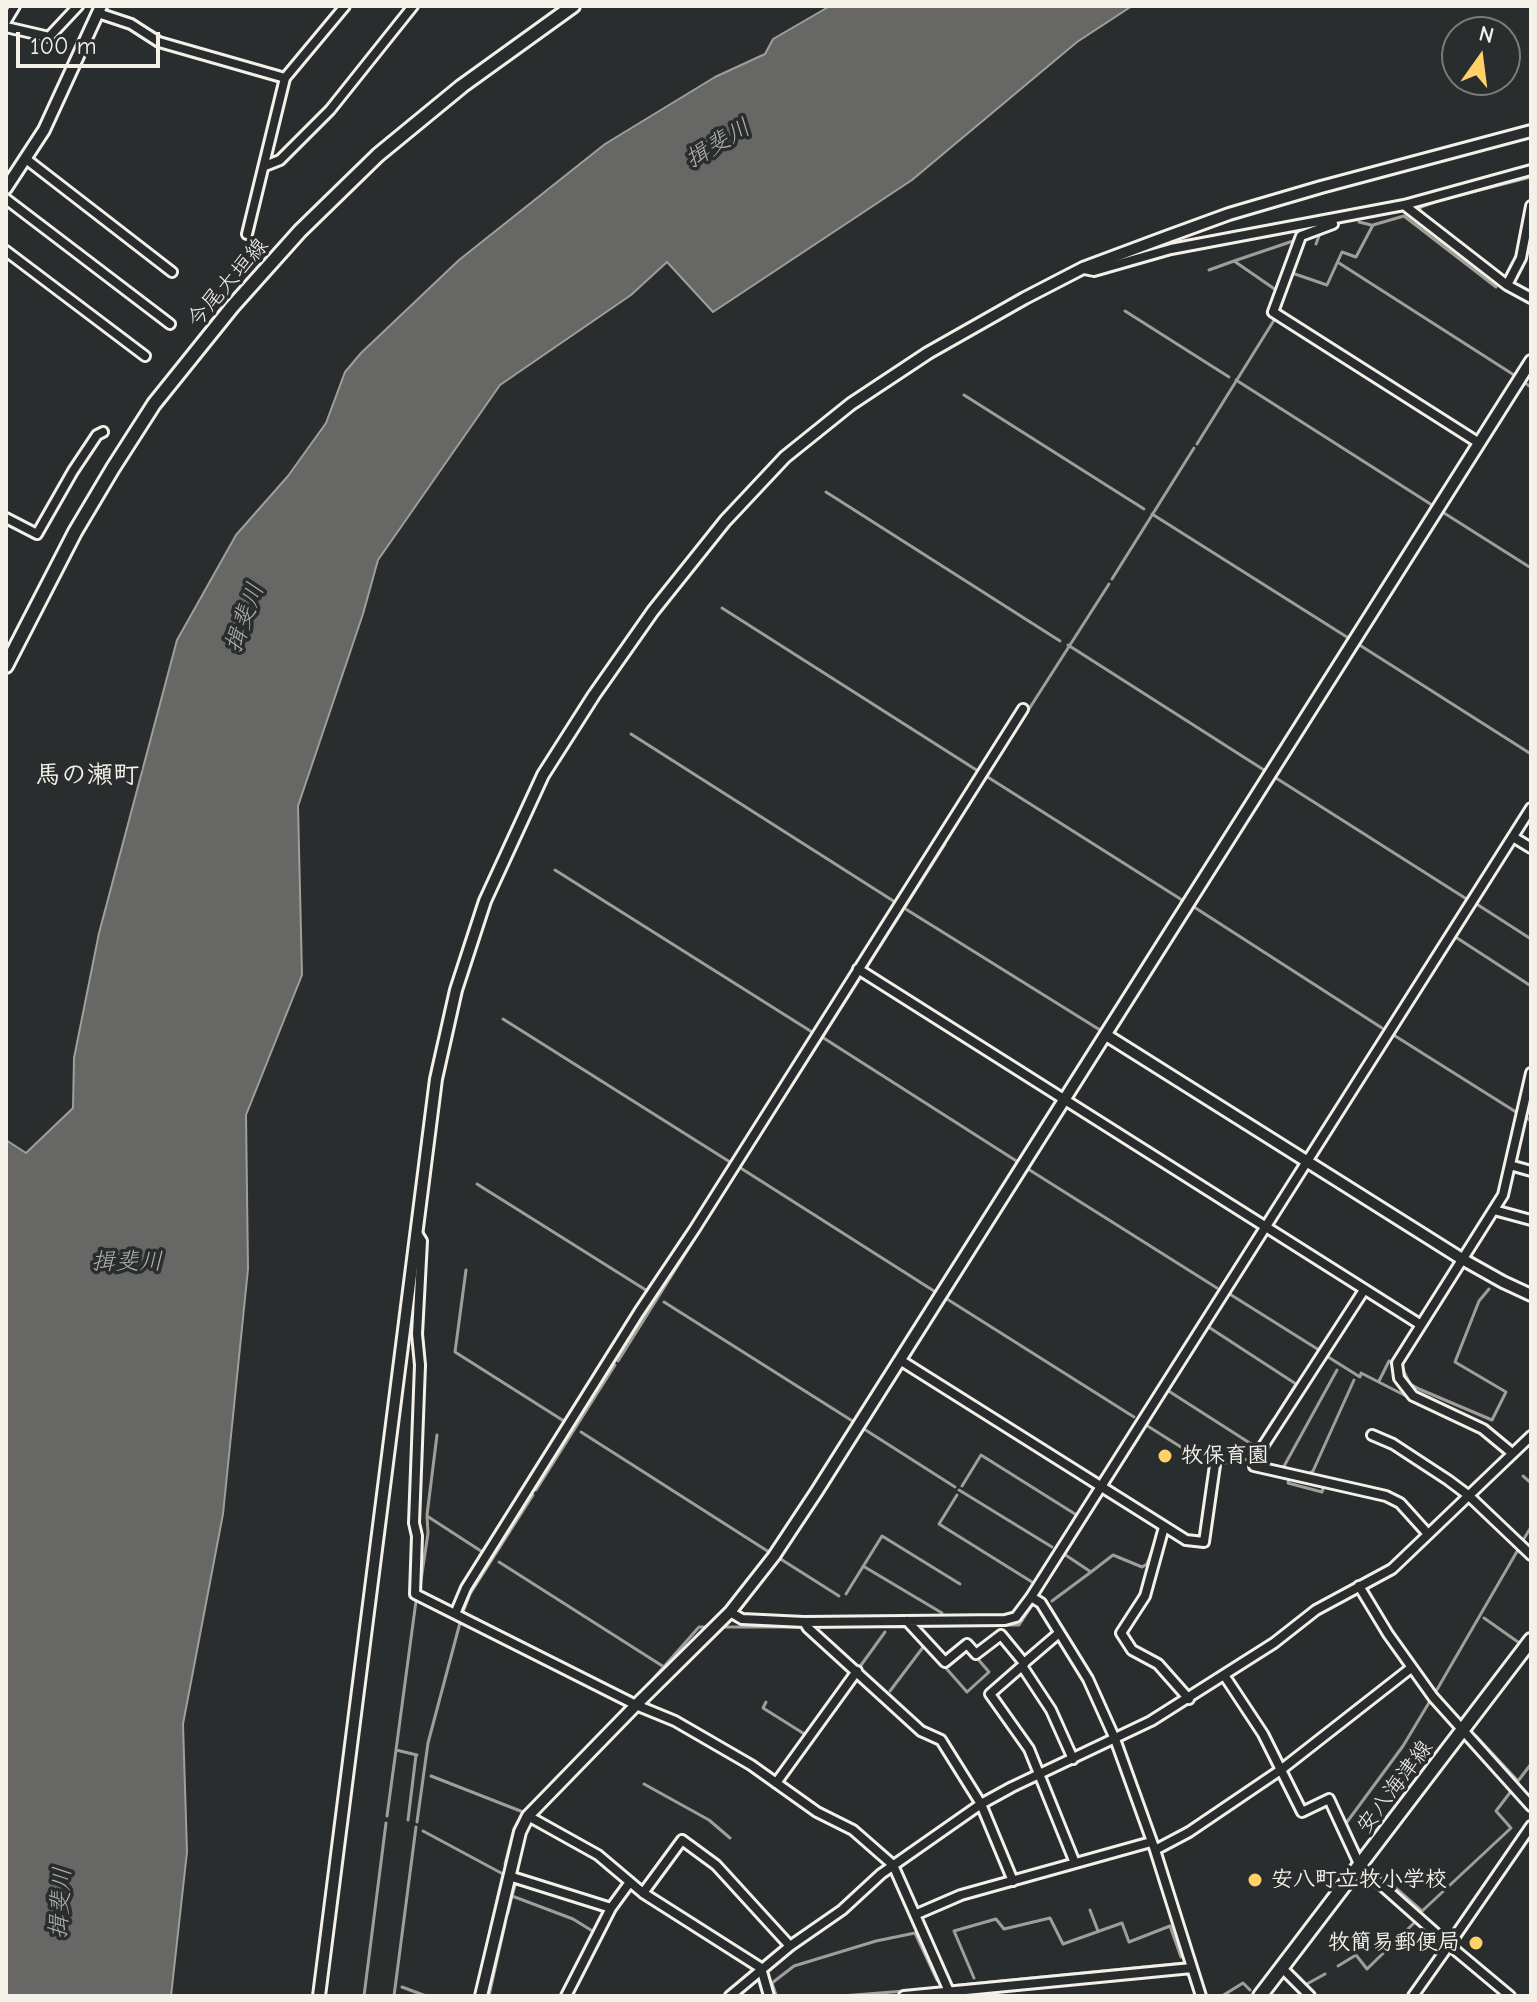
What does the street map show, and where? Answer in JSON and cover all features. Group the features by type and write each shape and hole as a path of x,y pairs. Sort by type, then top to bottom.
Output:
{"main road":[{"name":"今尾大垣線","path":"6,666 75,532 119,458 154,404 232,307 300,231 378,155 462,86 573,6"},
{"name":"安八海津線","path":"1260,1996 1531,1640"}],"street":[{"path":"6,21 15,6"},
{"path":"6,27 49,37 78,6"},
{"path":"247,234 285,78 345,6"},
{"path":"265,166 280,160 330,110 413,6"},
{"path":"6,188 44,130 100,10 131,24 159,42 285,78"},
{"path":"319,1996 436,1079 471,938 516,828 543,775 594,695 653,611 716,533 785,457 851,404 928,353 1083,268 1229,214 1531,131"},
{"path":"26,159 172,272"},
{"path":"1083,268 1094,271 1171,249 1404,205 1531,170"},
{"path":"6,199 170,324"},
{"path":"1404,205 1507,285 1531,298"},
{"path":"1507,285 1521,258 1531,206"},
{"path":"1352,216 1301,236 1273,312 1479,443"},
{"path":"6,251 145,356"},
{"path":"481,1996 520,1832 528,1816 730,1612 791,1530 1479,443 1527,377 1531,361"},
{"path":"6,518 37,534 73,471 97,435 103,432"},
{"path":"455,1614 466,1588 1023,709"},
{"path":"730,1612 742,1619 804,1622 1005,1620 1016,1617 1531,808"},
{"path":"1513,837 1531,848"},
{"path":"858,969 1421,1325"},
{"path":"1106,1035 1462,1259 1531,1295"},
{"path":"1512,1453 1483,1429 1413,1396 1404,1387 1397,1363 1503,1195 1531,1073"},
{"path":"1510,1165 1531,1171"},
{"path":"1494,1210 1531,1220"},
{"path":"417,1233 422,1241 417,1334 420,1365 414,1523 417,1536 415,1594 636,1705 675,1721 751,1765 817,1812 853,1830 893,1865 950,1994"},
{"path":"1364,1290 1254,1460 1254,1466 1386,1496 1407,1509 1428,1534"},
{"path":"900,1360 1186,1540 1204,1542 1215,1465"},
{"path":"1372,1435 1393,1444 1468,1495 1531,1555"},
{"path":"730,1996 761,1968 842,1910 893,1865 981,1804 1189,1699 1274,1643 1316,1610 1392,1569 1531,1436"},
{"path":"1164,1527 1145,1596 1121,1633 1132,1650 1158,1664 1189,1699"},
{"path":"1359,1586 1411,1668 1463,1732 1529,1799"},
{"path":"1031,1597 1041,1603 1088,1679 1115,1739 1201,1996"},
{"path":"907,1621 945,1662 967,1644 976,1654 1001,1635 1051,1710 1073,1759"},
{"path":"804,1622 921,1731 941,1740 981,1804 1013,1881"},
{"path":"1059,1633 990,1694 1029,1749 1075,1863"},
{"path":"917,1914 961,1895 1075,1863 1153,1846 1189,1832 1282,1769 1411,1668"},
{"path":"776,1783 857,1671"},
{"path":"1224,1675 1263,1734 1302,1812 1329,1799 1360,1866 1510,1996"},
{"path":"528,1816 598,1855 643,1893 761,1968 769,1996"},
{"path":"1413,1996 1531,1826"},
{"path":"643,1893 682,1840 716,1865 790,1946"},
{"path":"509,1876 611,1908"},
{"path":"566,1996 611,1908 630,1882"},
{"path":"904,1996 950,1994 1192,1968"},
{"path":"1282,1968 1310,1996"}],"water":[{"name":"揖斐川","path":"830,6 1132,6 1077,42 912,180 713,312 667,262 631,295 500,385 378,560 363,614 298,806 302,975 246,1115 248,1269 223,1514 183,1724 187,1852 171,1996 6,1996 6,1140 26,1153 73,1108 74,1058 99,933 177,640 236,535 288,476 326,423 345,372 361,353 459,260 605,144 715,77 765,54 773,39"}],"waterway":[{"path":"1422,215 1419,212 1421,207 1437,201 1531,177"},
{"path":"1278,312 1292,273 1327,285 1342,252 1356,257 1373,225 1404,216 1496,287"},
{"path":"1432,221 1470,250"},
{"path":"1359,222 1371,225"},
{"path":"1319,233 1334,228"},
{"path":"1316,244 1320,233"},
{"path":"1276,290 1234,261 1296,240"},
{"path":"1209,270 1234,261"},
{"path":"1339,263 1514,375"},
{"path":"1125,311 1229,377"},
{"path":"1197,444 1276,317"},
{"path":"1236,380 1432,505"},
{"path":"1525,383 1531,387"},
{"path":"964,395 1144,509"},
{"path":"1112,579 1194,448"},
{"path":"826,492 1060,641"},
{"path":"1444,513 1531,568"},
{"path":"1152,514 1350,639"},
{"path":"1029,709 1109,584"},
{"path":"722,608 978,771"},
{"path":"1358,644 1531,754"},
{"path":"1068,645 1264,770"},
{"path":"947,840 1025,715"},
{"path":"631,734 895,902"},
{"path":"986,776 1182,900"},
{"path":"1276,778 1465,898"},
{"path":"1523,838 1531,843"},
{"path":"865,970 945,844"},
{"path":"555,870 812,1032"},
{"path":"1475,903 1531,939"},
{"path":"1194,907 1382,1028"},
{"path":"904,908 1100,1030"},
{"path":"1454,936 1531,986"},
{"path":"782,1101 862,975"},
{"path":"503,1019 730,1162"},
{"path":"1392,1034 1516,1112"},
{"path":"1354,1095 1392,1035"},
{"path":"822,1037 1018,1162"},
{"path":"1333,1127 1351,1100"},
{"path":"700,1230 779,1105"},
{"path":"1527,1118 1531,1121"},
{"path":"739,1167 934,1291"},
{"path":"1028,1169 1217,1288"},
{"path":"477,1184 649,1292"},
{"path":"618,1361 697,1235"},
{"path":"466,1270 455,1352 567,1423"},
{"path":"1228,1293 1241,1273"},
{"path":"1403,1370 1410,1384 1492,1420 1506,1392 1455,1362 1479,1301 1489,1289"},
{"path":"1228,1293 1319,1350"},
{"path":"947,1299 1134,1417"},
{"path":"664,1302 854,1422"},
{"path":"1207,1326 1296,1384 1278,1413"},
{"path":"1325,1355 1360,1377 1361,1373 1410,1398"},
{"path":"1379,1381 1389,1361 1394,1363"},
{"path":"536,1490 615,1365"},
{"path":"1283,1468 1337,1370"},
{"path":"1259,1462 1308,1474 1313,1471 1354,1380"},
{"path":"1149,1420 1168,1389"},
{"path":"1167,1390 1256,1447"},
{"path":"1219,1464 1249,1459 1273,1420"},
{"path":"1146,1425 1211,1466"},
{"path":"864,1429 955,1487"},
{"path":"581,1432 769,1552"},
{"path":"427,1515 437,1435"},
{"path":"1107,1487 1139,1437"},
{"path":"962,1486 981,1455 1075,1514"},
{"path":"1523,1476 1531,1483"},
{"path":"1289,1478 1288,1483 1322,1492 1324,1486"},
{"path":"959,1490 1052,1547"},
{"path":"1039,1594 1104,1492"},
{"path":"463,1612 470,1594 533,1495"},
{"path":"957,1495 939,1524 1032,1582"},
{"path":"420,1587 428,1533 427,1516 484,1553"},
{"path":"1522,1542 1531,1527"},
{"path":"1064,1554 1091,1572 1113,1555 1142,1567 1147,1564 1159,1532 1157,1528"},
{"path":"846,1594 882,1536 960,1584"},
{"path":"1435,1693 1519,1548"},
{"path":"779,1558 839,1596"},
{"path":"499,1562 664,1667"},
{"path":"863,1566 942,1613"},
{"path":"1052,1601 1091,1572"},
{"path":"416,1601 396,1750 417,1755"},
{"path":"917,1626 1019,1625 1033,1604"},
{"path":"1484,1618 1518,1642"},
{"path":"417,1822 428,1743 461,1619"},
{"path":"811,1626 847,1626"},
{"path":"855,1626 907,1626"},
{"path":"470,1627 624,1705"},
{"path":"638,1696 699,1627 711,1627"},
{"path":"724,1627 801,1627"},
{"path":"859,1668 885,1632"},
{"path":"890,1691 924,1646"},
{"path":"945,1667 967,1692 989,1672 977,1658"},
{"path":"1347,1822 1403,1746 1430,1701"},
{"path":"766,1702 763,1708 806,1735"},
{"path":"650,1715 664,1722"},
{"path":"1476,1736 1518,1781 1531,1764"},
{"path":"387,1816 396,1750"},
{"path":"408,1820 416,1755"},
{"path":"431,1776 523,1812 514,1829 505,1864"},
{"path":"644,1784 709,1820 730,1838"},
{"path":"1420,1913 1511,1828 1496,1811 1512,1790"},
{"path":"364,1996 386,1823"},
{"path":"394,1996 416,1827"},
{"path":"423,1831 503,1874 475,1996"},
{"path":"1374,1869 1422,1911"},
{"path":"512,1896 516,1882"},
{"path":"508,1913 512,1896 573,1919 594,1932 561,1996"},
{"path":"1090,1910 1098,1931"},
{"path":"974,1978 954,1931 996,1919 1004,1929 1050,1918 1063,1944 1122,1923 1129,1942 1170,1926 1181,1957"},
{"path":"1338,1966 1356,1955 1367,1969 1415,1922"},
{"path":"489,1996 505,1924"},
{"path":"776,1995 772,1983 794,1966 876,1941 915,1933 937,1980"},
{"path":"950,1986 1184,1963"},
{"path":"1188,1974 1196,1996"},
{"path":"1305,1985 1325,1974"},
{"path":"1222,1996 1243,1983 1250,1990"},
{"path":"402,1987 426,1996"},
{"path":"842,1996 942,1988"}],"place":[{"name":"牧保育園","path":"1165,1456"},
{"name":"安八町立牧小学校","path":"1255,1880"},
{"name":"牧簡易郵便局","path":"1476,1943"}],"district":[{"name":"馬の瀬町","path":"87,776"}]}
